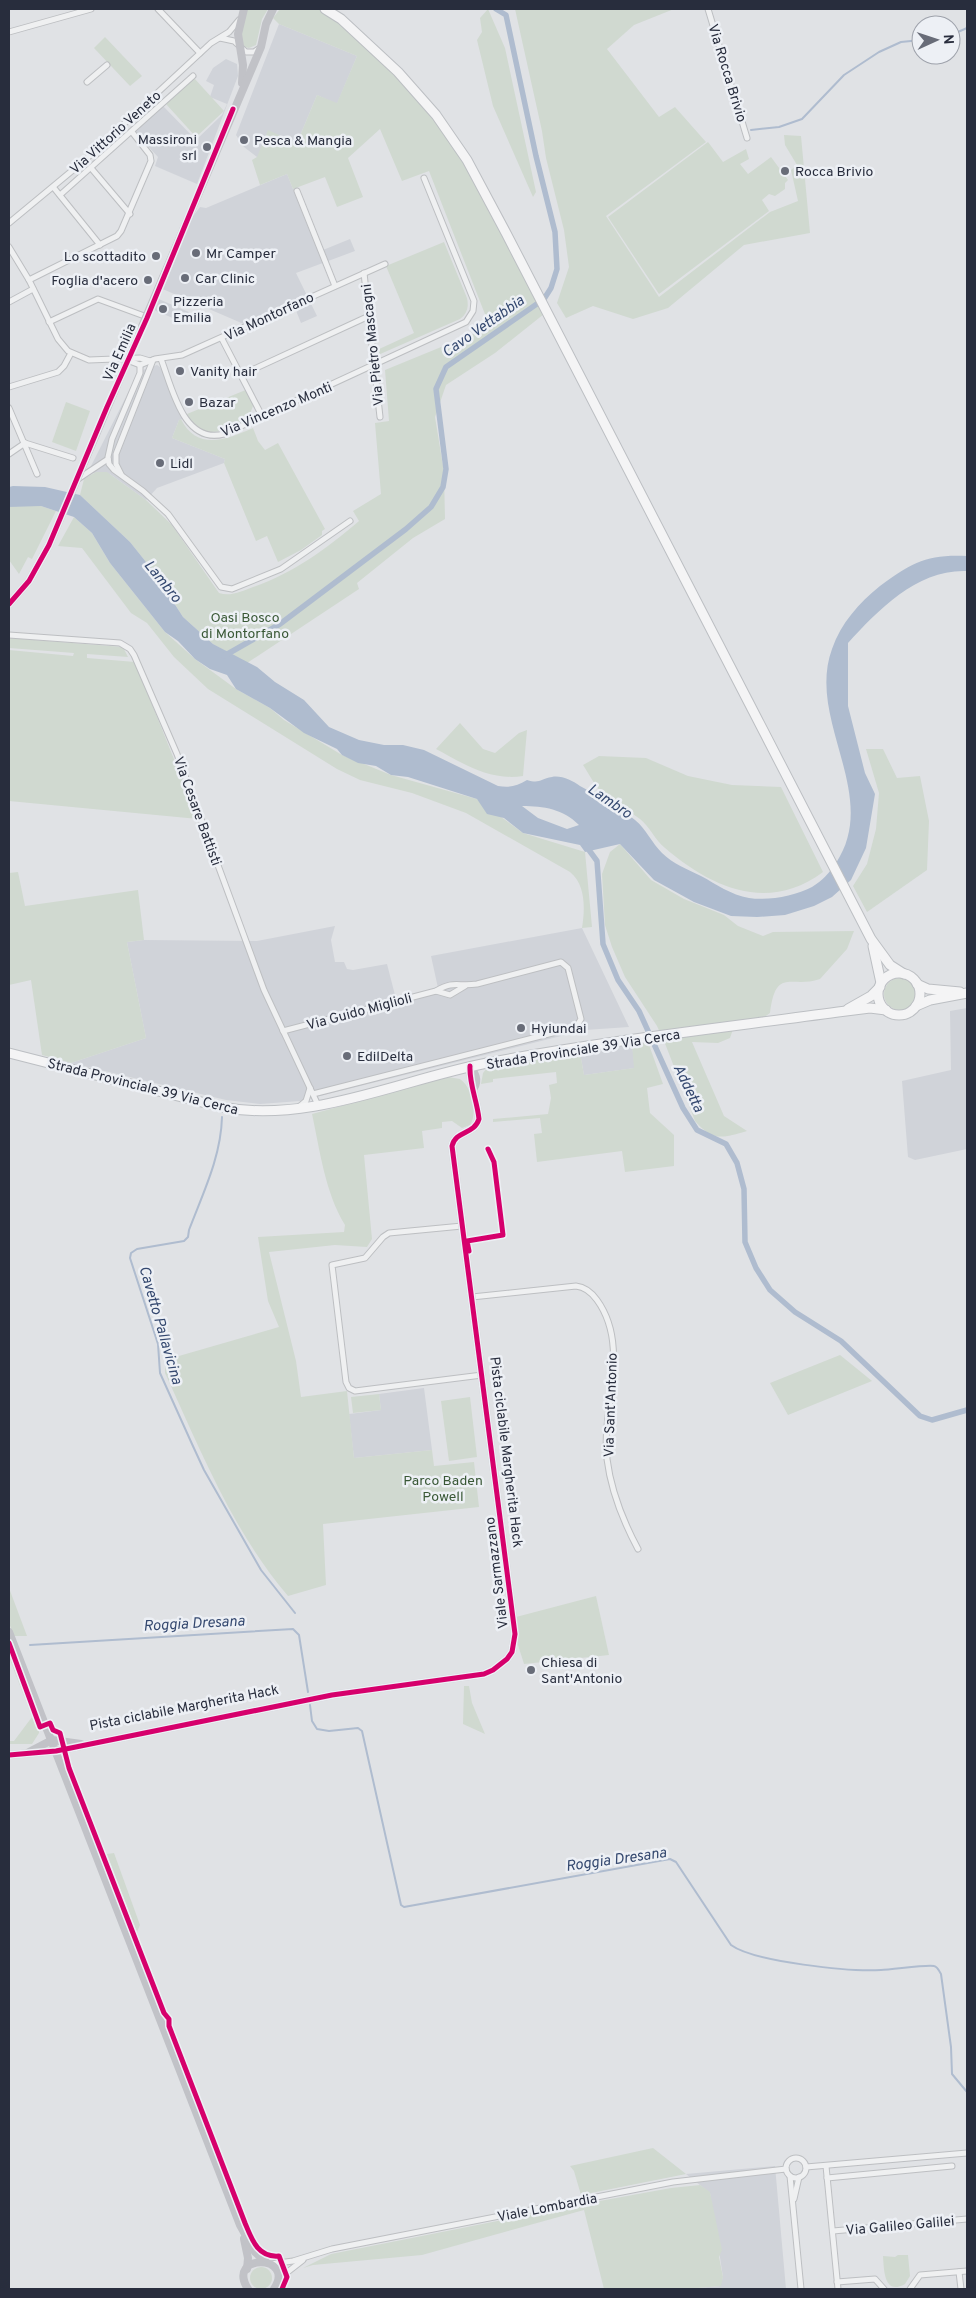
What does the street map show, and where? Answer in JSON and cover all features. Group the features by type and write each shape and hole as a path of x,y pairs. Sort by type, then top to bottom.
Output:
{"main road":[{"path":"325,9 341,19"},
{"path":"334,9 341,19 412,87 459,146 538,294 861,921 871,939 890,965 904,974"},
{"path":"871,939 880,972 880,1002 886,1010"},
{"name":"Strada Provinciale 39 Via Cerca","path":"838,1012 864,1000 891,975 904,974 928,989 967,993"},
{"path":"916,1006 920,995 918,984"},
{"name":"Strada Provinciale 39 Via Cerca","path":"9,1053 221,1107 263,1112 296,1110 319,1106 470,1066 636,1040 838,1012 876,1008 899,1015 911,1011 916,1006 930,1000 967,993"}],"street":[{"path":"9,32 91,9"},
{"path":"158,9 200,54"},
{"name":"Via Emilia","path":"237,101 243,71 238,46 241,18 244,9"},
{"name":"Via Emilia","path":"9,604 23,589 38,567 59,522 261,47 266,24 273,9"},
{"name":"Via Rocca Brivio","path":"708,9 747,138"},
{"name":"Via Vittorio Veneto","path":"9,223 54,188 200,54 234,27 241,18"},
{"path":"220,38 234,41 244,52 255,52 261,47"},
{"path":"87,82 107,65"},
{"path":"60,195 193,76"},
{"path":"171,81 178,89"},
{"path":"29,280 120,233 130,214 151,160 149,153 132,132"},
{"path":"91,168 130,214"},
{"name":"Via Vincenzo Monti","path":"161,359 187,422 199,433 210,436 219,435 463,325 473,311 473,297 424,178"},
{"path":"54,188 100,245"},
{"path":"297,191 335,286"},
{"path":"9,247 29,280 61,344 71,353 89,360 140,358 152,361"},
{"name":"Via Montorfano","path":"152,361 178,356 222,339 268,315 385,264"},
{"name":"Via Pietro Mascagni","path":"364,273 380,417"},
{"path":"9,302 33,288"},
{"path":"50,322 98,299 147,318"},
{"path":"241,375 369,316"},
{"path":"222,339 262,416"},
{"path":"9,388 58,372 64,366 71,353"},
{"path":"127,360 140,365 152,361"},
{"path":"121,474 116,464 116,452 152,361"},
{"path":"112,469 108,459 112,438 140,374 140,365"},
{"path":"9,408 26,443 26,452 37,474"},
{"path":"9,454 26,443"},
{"path":"26,443 73,458"},
{"path":"74,485 108,459"},
{"path":"94,469 112,469 154,500 168,514 217,584 224,589 232,589 277,571 350,521"},
{"name":"Via Cesare Battisti","path":"10,635 120,643 130,649 134,655 177,754 261,982 319,1106"},
{"name":"Via Guido Miglioli","path":"313,1094 576,1027 581,1019 568,968 561,962 465,986 450,995 436,991"},
{"name":"Via Guido Miglioli","path":"283,1031 436,991 452,983 465,986"},
{"name":"Viale Sarmazzano","path":"83,1744 134,1736 332,1695 471,1676 493,1670 506,1660 512,1652 515,1634 452,1146 454,1139 459,1134 472,1130 478,1123 474,1088 476,1075 470,1066"},
{"path":"296,1110 306,1101 310,1087"},
{"path":"462,1226 389,1234 383,1237 365,1258 332,1265 346,1382 351,1390 482,1375"},
{"name":"Via Sant'Antonio","path":"472,1297 576,1286 587,1290 599,1303 609,1327 613,1364 612,1396 607,1437 608,1463 622,1516 638,1549"},
{"path":"9,1632 240,2225 248,2256 245,2273 238,2288"},
{"path":"25,1753 52,1740 83,1744"},
{"path":"10,1753 56,1751 83,1744"},
{"path":"966,2153 967,2160"},
{"name":"Viale Lombardia","path":"268,2263 278,2265 336,2248 673,2182 786,2169 789,2160 795,2157 804,2161 806,2167 966,2153"},
{"path":"826,2166 838,2289"},
{"path":"828,2178 952,2166"},
{"path":"793,2207 799,2177 804,2173 806,2167"},
{"path":"786,2169 790,2176 801,2289"},
{"path":"790,2176 799,2177"},
{"name":"Via Galileo Galilei","path":"833,2231 967,2220"},
{"path":"240,2225 255,2252 277,2273 275,2287"},
{"name":"Viale Lombardia","path":"275,2287 284,2274 310,2256"},
{"path":"245,2273 255,2262 268,2263"},
{"path":"910,2289 920,2275 967,2271"},
{"path":"960,2272 961,2289"},
{"path":"245,2273 248,2289"},
{"path":"837,2282 874,2279 884,2289"}],"shaded area":[{"path":"279,24 357,56 337,104 317,95 297,143 257,157 244,147 236,135"},
{"path":"226,59 237,64 238,76 197,184 155,166 158,157 135,132 163,106 196,140 222,115 227,104 210,97 214,85 206,81 213,68"},
{"path":"287,174 293,189 297,187 323,250 350,239 355,251 296,273 317,316 301,323 293,303 246,325 158,287 182,231 200,207 206,208"},
{"path":"154,297 191,313 187,324 149,308"},
{"path":"157,365 160,367 187,418 179,420 172,438 225,459 224,463 157,488 146,500 110,474 103,472 93,473 91,466 137,375 145,369"},
{"path":"335,926 331,940 335,962 344,962 347,969 353,970 387,964 396,999 438,988 431,956 582,928 629,1027 585,1030 300,1101 260,1104 226,1100 71,1063 146,1038 127,942 144,940 257,941"},
{"path":"967,1008 967,1149 915,1160 908,1157 902,1081 951,1070 950,1011"},
{"path":"632,1045 635,1068 584,1075 580,1053"},
{"path":"424,1388 432,1450 354,1458 349,1414 381,1410 379,1394"},
{"path":"775,2166 786,2289 686,2289 720,2286 723,2277 710,2193 686,2174"}],"green space":[{"path":"246,9 268,9 262,19 256,45 249,48 244,47 240,35"},
{"name":"Oasi Bosco di Montorfano","path":"280,9 320,9 337,17 366,42 448,131 544,314 495,353 446,385 435,417 444,472 445,519 413,538 357,583 359,589 247,663 213,644 183,617 154,572 130,542 80,495 84,479 96,472 107,472 146,500 172,525 219,593 232,594 245,590 282,575 322,550 359,521 353,511 381,494 375,423 389,421 385,370 490,327 429,171 402,181 380,129 348,158 363,197 337,207 325,177 293,189 287,174 260,185 252,160 257,157 268,130 297,143 317,95 337,103 357,56 279,24 273,18"},
{"path":"488,9 505,48 536,192 533,197 493,106 477,40 482,32 480,18"},
{"path":"515,9 674,9 634,25 607,49 659,117 675,107 706,142 606,216 659,297 770,212 798,201 791,170 797,165 785,145 784,135 801,136 810,233 744,245 668,308 633,319 593,306 566,318 557,303 569,267 564,230 546,158 542,131"},
{"path":"105,37 142,76 130,86 94,48"},
{"path":"194,78 224,111 196,137 166,104"},
{"path":"708,142 723,162 746,149 749,159 740,164 748,174 771,157 788,180 785,183 785,189 775,196 769,194 762,200 769,211 659,294 608,217"},
{"path":"444,242 467,298 468,307 466,313 460,319 378,355 377,350 414,333 386,266"},
{"path":"248,389 253,406 248,419 231,427 215,432 207,432 193,423 187,414"},
{"path":"66,402 90,411 76,451 52,442"},
{"path":"181,419 195,436 204,439 223,439 253,428 258,441 265,450 278,443 325,529 322,531 322,535 301,550 278,562 267,536 256,541 224,463 225,459 172,438"},
{"path":"18,505 41,506 56,511 32,559 28,557 19,574 9,560 9,507"},
{"path":"74,517 92,533 110,563 165,632 195,659 236,689 270,708 284,720 342,755 391,775 477,799 523,833 585,852 592,927 582,928 584,905 582,890 570,872 466,813 412,793 360,780 337,769 208,689 174,657 147,623 131,613 82,548 58,546"},
{"path":"9,638 123,647 128,657 87,654 87,658 135,662 198,819 9,801 9,650 73,656 74,653 9,648"},
{"path":"460,723 483,749 495,753 519,733 527,730 523,776 511,777 488,774 436,749"},
{"path":"866,749 883,749 897,778 920,776 929,821 927,870 867,912 853,886 867,864 876,829 879,793"},
{"path":"599,756 646,758 688,776 732,785 781,787 823,872 802,884 782,891 761,893 721,884 683,862 658,841 640,819 606,797 599,790 583,765"},
{"path":"620,844 651,880 684,899 724,915 738,926 763,936 773,932 854,931 847,949 820,979 781,984 776,989 770,1013 763,1018 735,1023 730,1038 718,1043 692,1042 724,1116 747,1131 718,1136 707,1132 695,1121 657,1026 625,977 605,925 602,874 610,852"},
{"path":"18,872 25,906 138,890 144,940 127,942 146,1038 71,1063 42,1055 31,980 9,985 9,873"},
{"path":"900,978 912,982 916,994 912,1006 900,1010 888,1006 884,994 888,982"},
{"path":"648,1042 663,1084 647,1088 650,1113 674,1135 674,1166 625,1172 622,1151 537,1162 534,1134 542,1133 540,1118 493,1122 493,1119 548,1114 551,1098 549,1085 557,1083 556,1072 493,1079 493,1082 481,1084 483,1073 487,1068 580,1053 584,1075 634,1068 632,1045"},
{"name":"Parco Baden Powell","path":"448,1077 460,1079 471,1094 474,1107 470,1125 462,1128 452,1121 442,1122 442,1128 422,1131 424,1148 364,1155 372,1239 367,1247 335,1245 269,1252 296,1361 301,1397 347,1391 354,1458 432,1450 434,1466 474,1462 479,1507 323,1524 326,1585 288,1596 250,1545 219,1489 165,1373 165,1360 279,1327 268,1301 258,1237 344,1232 345,1225 338,1212 324,1171 312,1114"},
{"path":"840,1355 872,1381 788,1415 770,1383"},
{"path":"379,1394 381,1410 353,1413 351,1397"},
{"path":"470,1397 477,1457 449,1461 441,1401"},
{"path":"9,1588 27,1636 14,1636 9,1623"},
{"path":"596,1596 609,1655 524,1664 518,1645 516,1617"},
{"path":"9,1650 39,1728 39,1733 32,1744 9,1744 9,1741 14,1741 32,1717 9,1657"},
{"path":"464,1686 469,1686 472,1703 485,1734 463,1724"},
{"path":"114,1853 140,1925 137,1932 107,1854"},
{"path":"653,2148 686,2174 581,2195 574,2171 570,2166"},
{"path":"700,2185 710,2192 722,2250 719,2257 723,2277 721,2286 686,2289 604,2289 584,2210 422,2255 313,2265 303,2268 331,2254 583,2204 671,2188"},
{"path":"898,2255 908,2255 910,2276 905,2284 893,2287 886,2280 883,2256 895,2257"},
{"path":"261,2267 269,2270 272,2278 269,2286 261,2289 253,2286 250,2278 253,2270"}],"water":[{"path":"9,487 45,487 80,495 130,542 154,572 183,617 213,644 257,667 275,682 304,700 329,727 359,740 384,745 403,745 424,750 498,786 510,787 527,780 537,781 556,777 567,779 635,820 662,853 675,863 730,892 742,897 756,899 790,895 816,885 836,863 848,837 851,811 848,784 828,703 827,676 832,649 840,631 865,599 880,586 911,566 941,557 967,556 967,571 949,572 916,584 886,605 848,643 848,706 865,773 875,794 866,848 851,880 832,897 814,906 785,915 731,916 694,902 654,880 620,844 585,852 580,845 523,833 504,818 487,814 477,799 408,777 391,775 376,766 358,763 342,755 337,749 304,733 270,708 236,689 227,675 210,669 195,659 178,641 165,632 110,563 92,533 74,517 41,506 9,507","holes":["522,806 560,812 579,825 567,829 538,818"]}],"waterway":[{"name":"Cavo Vettabbia","path":"224,656 280,624 406,529 431,507 443,487 446,469 436,389 446,367 544,299 551,288 557,269 555,232 536,156 506,15 496,9"},
{"path":"961,31 967,28"},
{"path":"751,130 779,127 802,119 844,75 879,52 901,42 911,41"},
{"name":"Addetta","path":"586,846 597,861 603,944 618,980 639,1011 683,1108 697,1130 726,1144 737,1163 744,1189 745,1242 756,1268 770,1290 795,1312 841,1341 920,1416 932,1420 967,1410"},
{"name":"Cavetto Pallavicina","path":"222,1117 215,1161 188,1237 184,1241 137,1249 131,1253 130,1258 158,1344 160,1373 204,1470 261,1570 295,1613"},
{"name":"Roggia Dresana","path":"30,1645 293,1629 299,1635 308,1692"},
{"name":"Roggia Dresana","path":"310,1705 312,1721 317,1729 329,1731 358,1728 362,1731 401,1905 404,1907 670,1859 676,1862 731,1945 743,1951 803,1965 848,1969 881,1970 917,1966 936,1967 941,1974 951,2047 952,2074 967,2092"}],"cycle path":[{"path":"9,604 29,581 49,545 147,318 233,109"},
{"name":"Pista ciclabile Margherita Hack","path":"9,1755 56,1751 332,1695 484,1674 493,1670 507,1659 512,1652 515,1634 452,1146 457,1137 473,1128 479,1119 470,1066"},
{"path":"469,1251 467,1241 503,1235 494,1162 488,1149"},
{"path":"9,1643 40,1727 50,1723 53,1730 60,1733 69,1768 164,2013 169,2019 169,2026 245,2223 253,2241 261,2251 272,2256 279,2256 287,2277 282,2289"}],"place":[{"name":"Pesca & Mangia","path":"244,140"},
{"name":"Massironi srl","path":"207,147"},
{"name":"Rocca Brivio","path":"785,171"},
{"name":"Mr Camper","path":"196,253"},
{"name":"Lo scottadito","path":"156,256"},
{"name":"Car Clinic","path":"185,278"},
{"name":"Foglia d'acero","path":"148,280"},
{"name":"Pizzeria Emilia","path":"163,309"},
{"name":"Vanity hair","path":"180,371"},
{"name":"Bazar","path":"189,402"},
{"name":"Lidl","path":"160,463"},
{"name":"Hyiundai","path":"521,1028"},
{"name":"EdilDelta","path":"347,1056"},
{"name":"Chiesa di Sant'Antonio","path":"531,1670"}],"water label":[{"name":"Lambro","path":"163,581"},
{"name":"Lambro","path":"610,801"}]}
